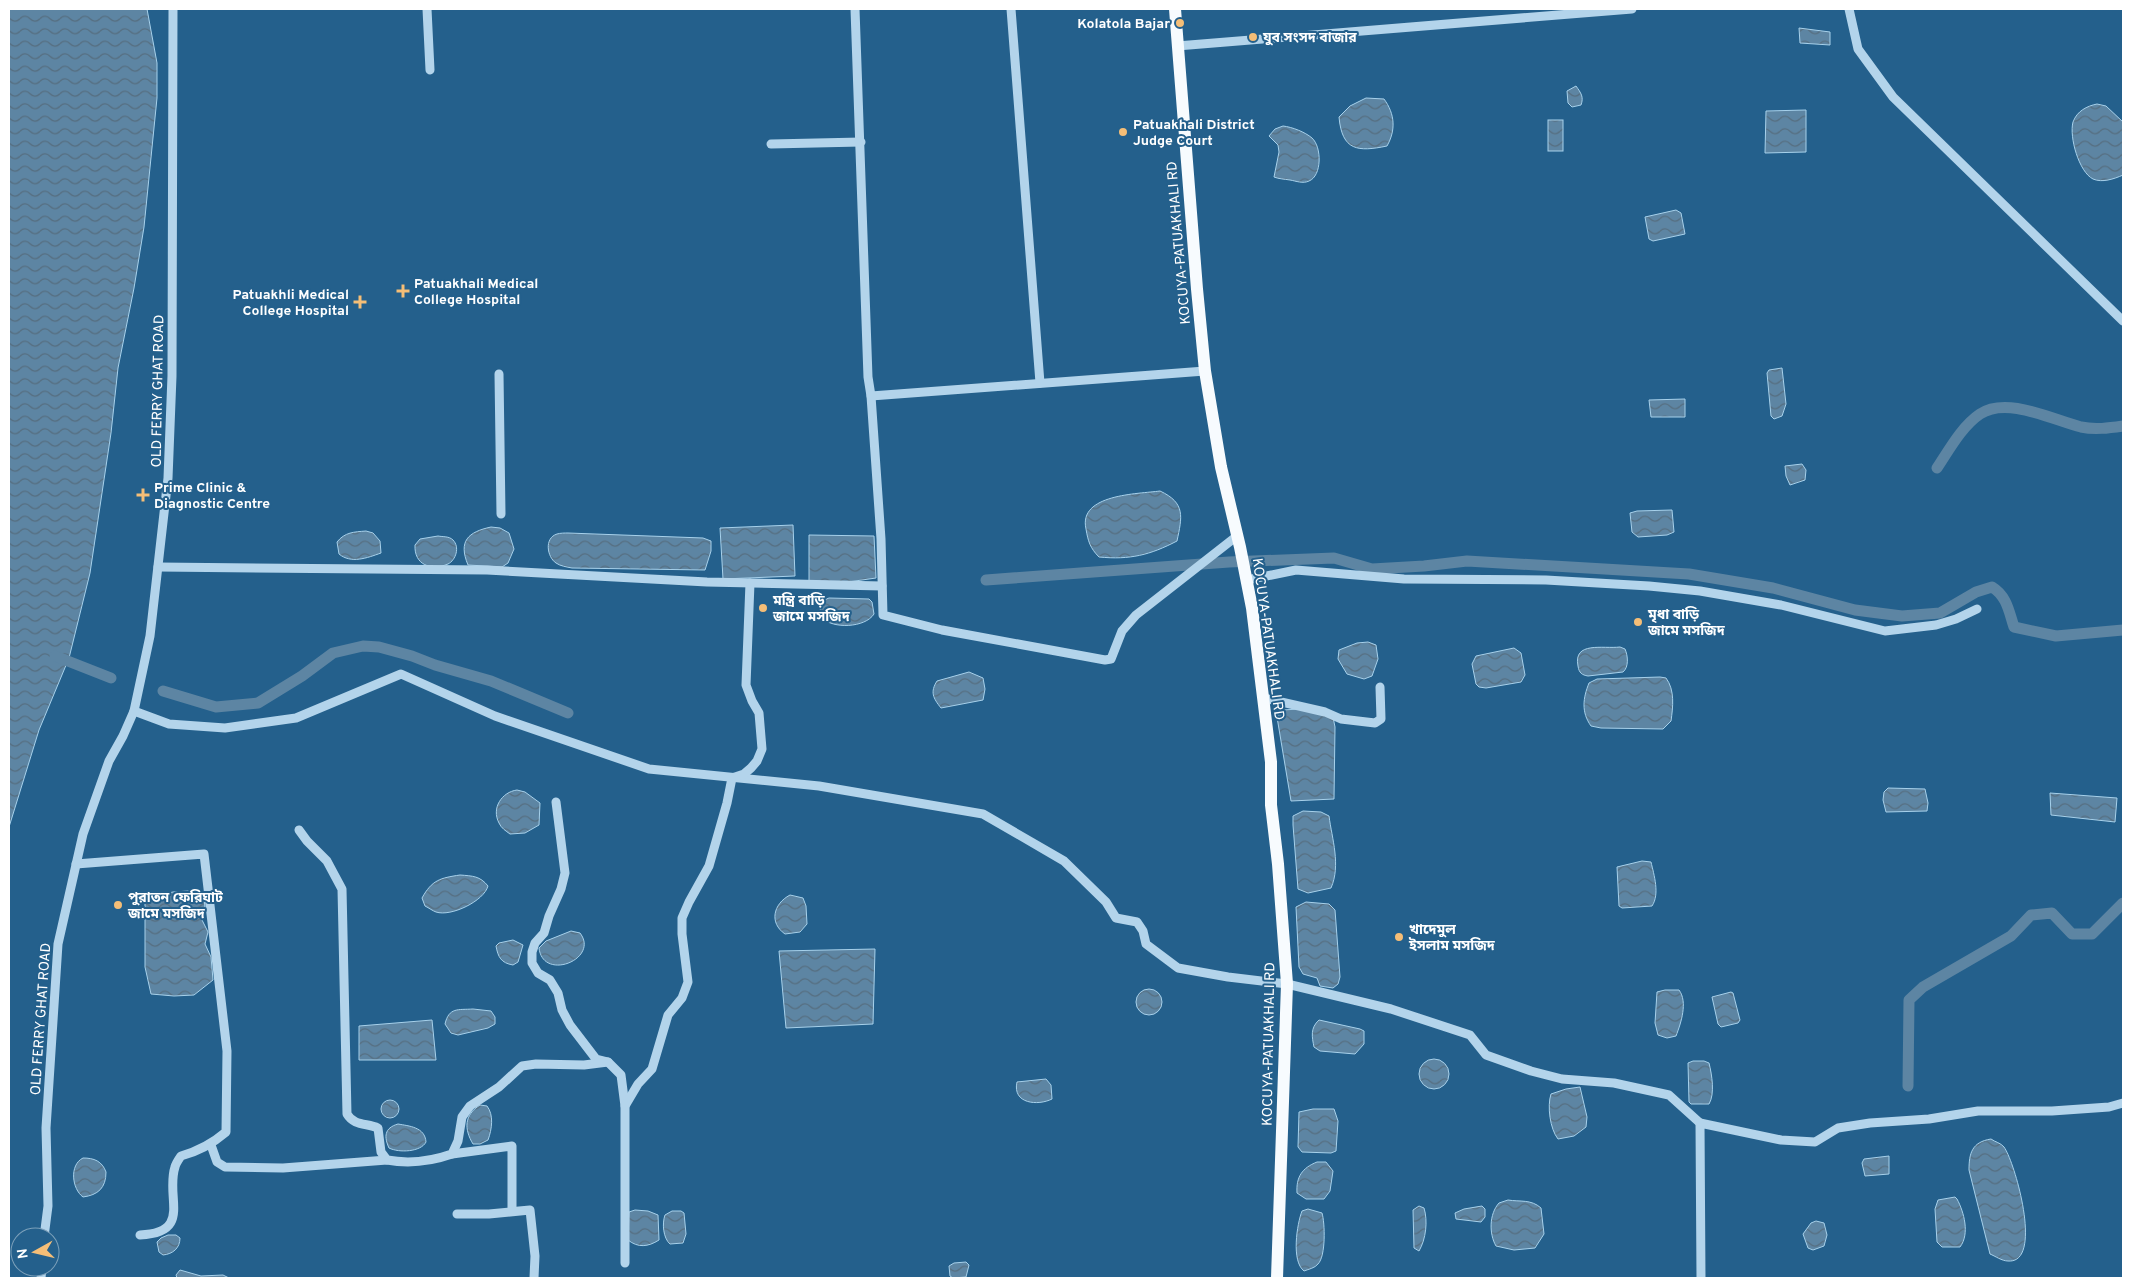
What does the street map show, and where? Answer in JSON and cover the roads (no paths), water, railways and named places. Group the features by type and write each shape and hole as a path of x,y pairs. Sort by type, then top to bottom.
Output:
{"main road":[{"name":"KOCUYA-PATUAKHALI RD","path":"1175,9 1196,279 1206,371 1221,467 1247,580 1264,698 1287,984 1276,1278"}],"street":[{"name":"OLD FERRY GHAT ROAD","path":"45,1227 48,1206 46,1128 58,944 83,834 109,761 134,711 150,636 168,478 172,376 173,9"},
{"path":"427,9 430,70"},
{"path":"855,9 868,377 881,539 882,615 942,630 1105,660 1111,659 1122,631 1136,615 1186,574 1210,557 1239,542"},
{"path":"1011,9 1040,383"},
{"path":"1177,46 1632,9"},
{"path":"1849,9 1858,49 1893,96 2123,321"},
{"path":"771,144 861,142"},
{"path":"871,396 1206,371"},
{"path":"499,374 501,514"},
{"path":"158,568 487,570 750,583 882,586"},
{"path":"1247,580 1296,570 1404,579 1546,580 1649,586 1700,591 1781,605 1885,631 1936,626 1977,609"},
{"path":"732,778 744,774 751,768 757,762 762,749 759,713 752,702 746,685 750,583"},
{"path":"134,711 169,724 225,728 296,718 401,674 496,716 649,769 819,786 983,814 1064,861 1106,902 1116,918 1136,922 1142,931 1146,944 1178,968 1228,977 1287,984 1391,1009 1470,1035 1486,1055 1531,1072 1562,1079 1614,1083 1669,1095 1700,1123 1781,1140 1815,1142 1838,1128 1870,1123 1929,1119 1978,1111 2052,1111 2110,1106 2123,1103"},
{"path":"1264,698 1325,712 1341,719 1375,723 1381,719 1380,687"},
{"path":"625,1106 638,1084 652,1069 668,1016 682,998 688,982 682,918 688,902 709,866 728,803 732,778"},
{"path":"556,802 565,873 561,889 548,916 544,933 535,943 532,952 532,962 538,973 550,980 558,993 562,1010 570,1025 596,1058 608,1062 620,1074 625,1106 626,1263"},
{"path":"299,830 307,841 328,861 342,889 347,1114 351,1121 359,1124 368,1123 378,1128 381,1152 387,1160"},
{"path":"76,864 204,854 227,1051 226,1132 211,1144 196,1152 181,1156 175,1167 174,1210 170,1225 164,1231 140,1235"},
{"path":"452,1154 458,1140 462,1117 470,1106 498,1087 522,1066 536,1064 584,1065 608,1062"},
{"path":"1700,1123 1701,1278"},
{"path":"211,1144 216,1162 225,1167 283,1168 387,1160 398,1162 436,1160 452,1154 512,1146 512,1211"},
{"path":"457,1214 530,1210 535,1256 534,1278"}],"water":[{"path":"9,9 147,9 157,63 157,98 144,227 118,368 111,433 90,573 69,658 39,730 9,827"},
{"path":"1799,28 1830,32 1830,45 1800,43"},
{"path":"1576,86 1581,95 1582,102 1581,105 1572,107 1568,103 1567,91"},
{"path":"1366,98 1384,99 1388,105 1392,116 1393,128 1387,146 1368,149 1360,148 1348,143 1344,137 1339,117 1350,106"},
{"path":"2097,104 2106,106 2123,122 2123,175 2104,181 2093,179 2083,169 2076,154 2072,136 2073,122 2077,115 2086,108"},
{"path":"1806,110 1806,152 1765,153 1766,111"},
{"path":"1548,120 1563,120 1563,151 1548,151"},
{"path":"1283,126 1302,132 1312,138 1318,148 1318,168 1313,178 1309,181 1300,182 1274,177 1279,152 1278,145 1269,136 1275,129"},
{"path":"1676,210 1681,213 1685,234 1653,241 1649,239 1645,217"},
{"path":"1782,368 1786,404 1782,416 1774,419 1771,416 1767,373 1769,370"},
{"path":"1685,399 1685,417 1651,417 1649,400"},
{"path":"1802,464 1806,470 1805,480 1790,485 1786,476 1785,466"},
{"path":"1160,491 1178,506 1181,518 1177,541 1158,550 1130,557 1099,557 1093,551 1086,529 1086,517 1091,509 1100,502 1112,498"},
{"path":"1672,510 1674,532 1667,535 1638,537 1632,532 1630,513"},
{"path":"793,525 795,576 723,579 720,528"},
{"path":"491,527 500,528 509,533 514,549 508,563 502,567 468,565 464,550 467,539 476,532"},
{"path":"366,531 373,533 380,541 381,553 354,559 349,559 339,554 337,542 343,536"},
{"path":"568,533 703,538 711,541 711,551 705,570 572,568 556,563 548,548 550,539 553,536"},
{"path":"809,535 874,536 876,578 848,582 809,581"},
{"path":"438,536 448,537 453,540 457,550 455,556 451,562 442,566 425,565 417,557 415,545 420,539"},
{"path":"829,598 869,599 872,602 874,614 870,619 856,624 841,625 827,622 822,618 820,608 824,600"},
{"path":"1368,642 1376,645 1378,659 1372,676 1364,679 1347,674 1338,659 1339,650 1357,643"},
{"path":"1620,647 1625,649 1627,658 1627,664 1623,672 1588,676 1580,672 1578,658 1580,653 1591,648"},
{"path":"1514,648 1521,653 1525,675 1521,682 1486,688 1479,687 1476,684 1472,664 1476,656"},
{"path":"969,672 983,678 985,689 983,700 941,708 933,695 937,681"},
{"path":"1666,678 1669,683 1673,699 1671,721 1663,729 1601,728 1591,726 1584,710 1585,694 1589,683 1597,679"},
{"path":"1300,709 1333,717 1335,727 1334,799 1291,801 1277,717 1282,710"},
{"path":"1888,788 1925,789 1928,803 1927,811 1886,812 1883,800 1884,792"},
{"path":"517,790 525,792 540,803 539,825 525,833 510,834 500,825 496,812 497,806 503,797"},
{"path":"2050,793 2117,798 2115,822 2051,815"},
{"path":"1303,811 1321,812 1329,816 1336,861 1331,888 1308,893 1298,889 1293,825 1293,816"},
{"path":"1642,861 1651,862 1656,884 1656,896 1652,906 1622,908 1619,906 1617,867"},
{"path":"472,876 482,880 488,886 485,892 474,902 450,912 436,912 425,906 422,898 429,887 447,877"},
{"path":"189,891 191,899 204,898 205,908 200,916 208,932 205,944 211,957 213,980 194,995 151,994 145,967 145,898 173,892"},
{"path":"790,895 803,898 806,906 807,924 800,932 785,934 777,925 775,914 780,903"},
{"path":"1306,902 1329,904 1335,910 1340,977 1338,984 1333,988 1320,986 1317,978 1303,974 1299,967 1296,907"},
{"path":"571,931 580,933 584,943 583,951 577,958 568,963 550,964 543,958 539,948 546,941"},
{"path":"513,940 523,945 518,962 513,965 501,959 496,946 499,943"},
{"path":"875,949 873,1024 786,1028 779,951"},
{"path":"1149,989 1158,993 1162,1002 1158,1011 1149,1015 1140,1011 1136,1002 1140,993"},
{"path":"1679,990 1683,1000 1682,1019 1676,1036 1667,1038 1658,1035 1655,1023 1657,992"},
{"path":"1733,993 1740,1020 1738,1023 1721,1027 1718,1024 1712,997"},
{"path":"455,1010 491,1011 495,1017 495,1024 488,1028 458,1035 451,1033 445,1024 449,1015"},
{"path":"432,1020 436,1060 359,1060 359,1026"},
{"path":"1319,1020 1364,1031 1364,1044 1355,1054 1320,1051 1314,1047 1312,1036 1314,1026"},
{"path":"1434,1059 1440,1060 1448,1068 1448,1080 1440,1088 1434,1089 1428,1088 1420,1080 1419,1074 1420,1068 1428,1060"},
{"path":"1693,1061 1709,1063 1712,1090 1709,1104 1691,1104 1689,1102 1688,1063"},
{"path":"1046,1079 1051,1085 1052,1099 1033,1102 1022,1099 1018,1095 1016,1089 1017,1082"},
{"path":"1580,1087 1587,1117 1586,1127 1574,1136 1558,1139 1550,1117 1549,1105 1551,1094"},
{"path":"390,1100 396,1103 399,1109 396,1115 390,1118 384,1115 381,1109 384,1103"},
{"path":"480,1105 487,1106 489,1110 492,1122 491,1131 488,1140 480,1144 473,1144 468,1133 467,1123 471,1113"},
{"path":"1313,1109 1334,1109 1338,1121 1336,1151 1331,1153 1302,1152 1298,1147 1299,1112"},
{"path":"398,1124 420,1130 426,1142 420,1148 409,1151 398,1151 389,1148 386,1133 390,1128"},
{"path":"1991,1139 2003,1146 2009,1156 2020,1190 2024,1211 2024,1247 2019,1258 2008,1261 1990,1254 1969,1170 1973,1149 1985,1140"},
{"path":"1889,1156 1889,1174 1865,1176 1862,1163 1864,1159"},
{"path":"83,1158 97,1161 102,1165 106,1172 106,1178 100,1190 83,1197 76,1189 74,1171 79,1161"},
{"path":"1317,1162 1326,1162 1333,1171 1330,1191 1324,1199 1306,1199 1297,1193 1299,1178 1307,1167"},
{"path":"1955,1197 1960,1204 1964,1216 1965,1236 1960,1247 1942,1247 1937,1242 1935,1209 1938,1200"},
{"path":"1508,1200 1529,1202 1541,1208 1544,1234 1535,1248 1514,1250 1496,1246 1491,1230 1493,1213 1499,1203"},
{"path":"1419,1206 1424,1208 1426,1224 1425,1236 1419,1251 1414,1248 1413,1210"},
{"path":"1482,1206 1485,1209 1485,1217 1481,1222 1456,1219 1455,1213 1464,1209"},
{"path":"1308,1209 1322,1213 1324,1239 1321,1260 1315,1266 1304,1271 1298,1259 1296,1242 1302,1211"},
{"path":"635,1210 648,1211 658,1215 659,1240 643,1246 628,1240 629,1212"},
{"path":"672,1211 684,1213 686,1234 683,1243 670,1244 666,1238 663,1226 664,1218 665,1215"},
{"path":"1816,1221 1824,1223 1827,1235 1824,1246 1813,1250 1808,1248 1803,1234 1811,1223"},
{"path":"168,1235 176,1235 180,1238 180,1242 175,1250 163,1255 159,1252 157,1242"},
{"path":"966,1262 969,1265 966,1277 953,1278 950,1276 949,1266 954,1263"},
{"path":"180,1270 201,1276 223,1275 229,1278 177,1278 176,1275"}],"waterway":[{"path":"1937,468 1967,425 1980,414 1991,409 2003,407 2016,408 2086,428 2123,426"},
{"path":"986,580 1229,562 1334,558 1372,569 1467,561 1689,574 1773,588 1855,610 1902,616 1940,613 1976,592 1992,587 2004,600 2014,627 2056,636 2123,630"},
{"path":"163,691 216,707 258,703 302,676 333,653 363,646 379,647 412,656 435,665 491,681 568,713"},
{"path":"55,656 111,678"},
{"path":"1908,1086 1909,1000 1923,987 2011,936 2031,915 2052,913 2072,934 2092,934 2123,903"}],"place":[{"name":"Kolatola Bajar","path":"1180,23"},
{"name":"যুব সংসদ বাজার","path":"1253,37"},
{"name":"Patuakhali District Judge Court","path":"1123,132"},
{"name":"Patuakhali Medical College Hospital","path":"403,291"},
{"name":"Patuakhli Medical College Hospital","path":"360,302"},
{"name":"Prime Clinic & Diagnostic Centre","path":"143,495"},
{"name":"মন্ত্রি বাড়ি জামে মসজিদ","path":"763,608"},
{"name":"মৃধা বাড়ি জামে মসজিদ","path":"1638,622"},
{"name":"পুরাতন ফেরিঘাট জামে মসজিদ","path":"118,905"},
{"name":"খাদেমুল ইসলাম মসজিদ","path":"1399,937"}]}
